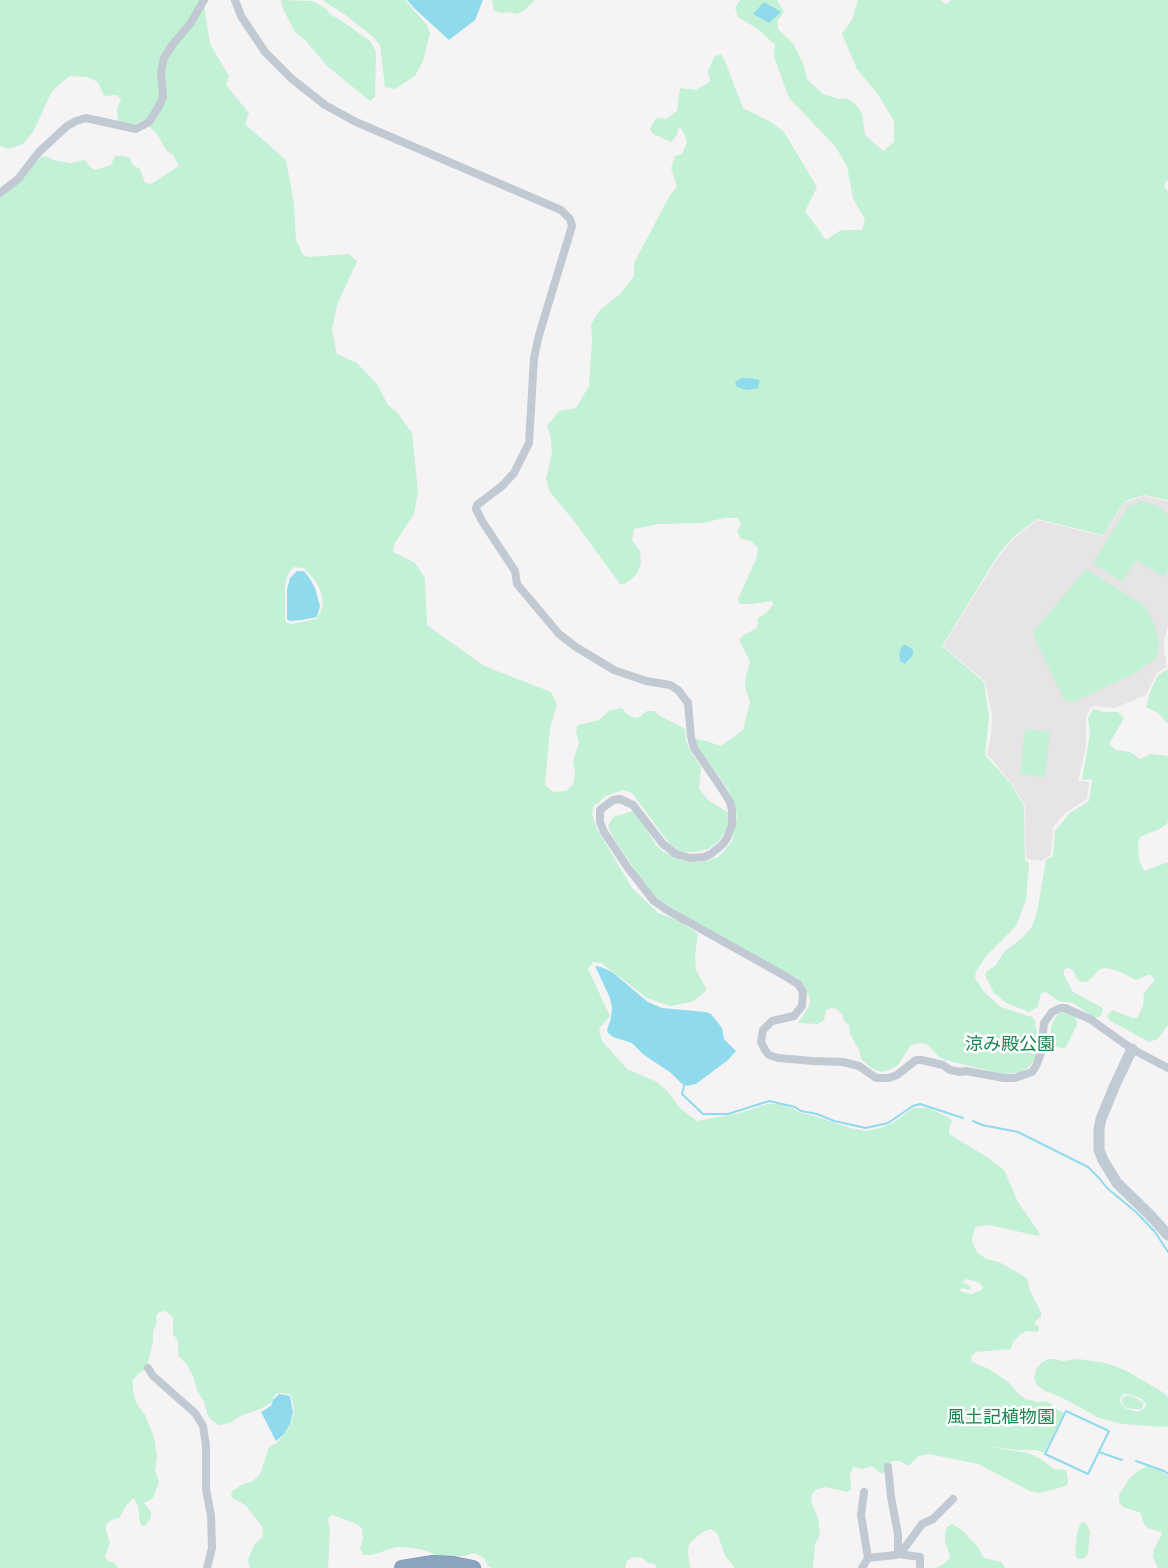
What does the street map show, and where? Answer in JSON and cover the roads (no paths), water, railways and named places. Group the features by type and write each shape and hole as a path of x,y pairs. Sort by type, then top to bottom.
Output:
{"highway":[{"path":"402,1568 433,1563 473,1568"}],"main road":[{"path":"1132,1049 1101,1119 1098,1129 1099,1150 1117,1183 1168,1235"}],"street":[{"path":"0,193 18,178 40,152 67,126 76,121 86,118 136,129 149,122 163,97 161,72 164,58 190,24 204,0"},
{"path":"234,0 241,16 265,52 292,79 325,105 356,122 561,210 570,220 572,226 534,358 530,443 514,473 502,486 477,505 476,509 515,571 517,584 560,634 576,647 614,670 646,681 670,685 678,690 688,703 691,737 694,748 725,794 732,810 732,824 728,838 711,854 690,858 676,854 663,844 633,805 620,799 613,800 600,810 600,822 604,832 628,868 654,901 785,976 798,984 804,992 802,1006 794,1016 772,1021 763,1030 761,1042 769,1055 778,1058 843,1062 859,1066 876,1078 883,1079 897,1075 916,1060 943,1064 950,1070 960,1072 966,1071 1014,1078 1032,1072 1041,1053 1044,1023 1052,1012 1065,1008 1090,1019 1132,1049 1168,1068"},
{"path":"148,1368 153,1376 195,1413 203,1426 206,1446 206,1489 210,1508 212,1535 212,1550 207,1568"},
{"path":"888,1467 898,1534 898,1554"},
{"path":"862,1568 868,1558 861,1515 864,1492"},
{"path":"898,1554 901,1553 922,1524 933,1519 953,1498"},
{"path":"868,1558 898,1554 920,1557 920,1568"}],"water":[{"path":"407,0 483,0 475,20 449,40"},
{"path":"764,2 781,12 769,23 753,14"},
{"path":"742,378 760,380 758,388 747,390 737,387 735,382"},
{"path":"297,571 304,571 310,579 315,588 320,606 317,617 290,621 287,619 287,589 290,578"},
{"path":"903,645 913,650 913,655 905,664 900,661 899,655"},
{"path":"595,966 612,972 648,1002 662,1008 711,1014 722,1028 724,1039 736,1051 728,1060 696,1084 687,1086 681,1083 671,1073 644,1055 632,1043 613,1037 608,1033 612,1008 610,998"},
{"path":"279,1394 290,1396 293,1412 290,1424 283,1435 276,1441 261,1412 271,1406 273,1400"}],"waterway":[{"path":"685,1082 682,1094 703,1114 728,1114 769,1101 795,1107 801,1111 817,1114 834,1121 866,1128 888,1123 913,1106 920,1104 963,1118"},
{"path":"973,1121 982,1125 1018,1132 1088,1167 1107,1188 1136,1212 1155,1232 1168,1252"},
{"path":"1066,1411 1109,1431 1088,1474 1045,1454 1066,1411"},
{"path":"1099,1452 1122,1460"},
{"path":"1136,1461 1168,1474"}],"park label":[{"name":"涼み殿公園","path":"1010,1045"},
{"name":"風土記植物園","path":"1001,1418"}]}
